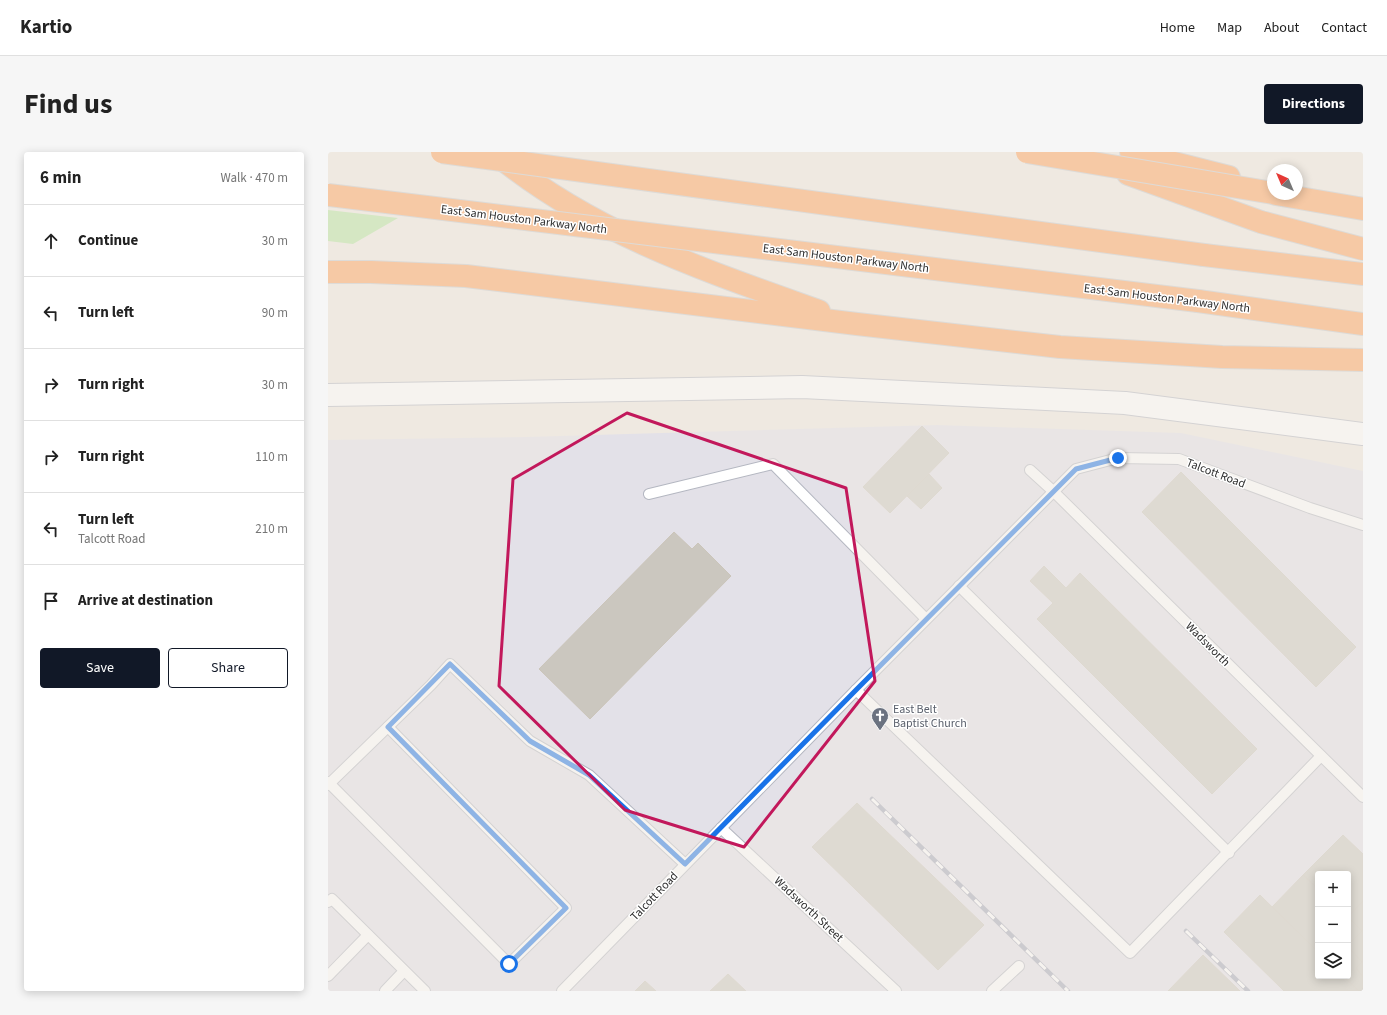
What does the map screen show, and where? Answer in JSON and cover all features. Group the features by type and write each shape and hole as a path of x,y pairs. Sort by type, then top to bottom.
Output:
{"highway":[{"path":"442,152 1204,255 1363,274"},
{"path":"493,152 519,173 553,196 586,216 623,234 705,270 857,324"},
{"path":"1027,152 1267,192"},
{"path":"1067,152 1261,222 1363,250"},
{"path":"1131,152 1267,186"},
{"name":"East Sam Houston Parkway North","path":"328,195 1198,301 1363,324"},
{"path":"1303,196 1330,203"},
{"path":"1303,198 1363,209"},
{"path":"328,272 371,272 466,276 857,324 1060,347 1222,357 1363,360"}],"main road":[{"path":"328,395 802,388 1125,403 1363,434"}],"lane":[{"name":"Talcott Road","path":"562,991 856,690 1076,469 1118,458 1179,459 1310,508 1363,525"},
{"path":"649,494 773,464 926,619"},
{"name":"Wadsworth","path":"1030,470 1363,797"},
{"path":"959,586 1229,853"},
{"path":"388,727 566,908 509,964 329,784 450,664 530,741 589,775 685,864"},
{"path":"856,690 1130,953 1229,853 1321,756"},
{"name":"Wadsworth Street","path":"721,828 896,991"},
{"path":"328,902 332,899 424,991"},
{"path":"328,976 368,935"},
{"path":"992,991 1019,966"},
{"path":"385,991 404,971"}],"highlighted area":[{"path":"627,413 846,488 875,681 744,847 625,810 499,686 513,479"}],"shaded area":[{"path":"937,425 1181,433 1363,471 1363,991 328,991 328,440 526,437"}],"green space":[{"path":"328,210 398,218 353,244 328,241"}],"building":[{"path":"922,426 949,453 890,513 863,487"},
{"path":"1181,472 1356,647 1316,687 1142,512"},
{"path":"929,474 942,488 921,509 907,496"},
{"path":"674,532 692,549 698,543 731,576 590,719 539,669"},
{"path":"1044,566 1066,588 1080,573 1257,749 1212,794 1037,619 1053,603 1030,581"},
{"path":"857,803 984,925 938,970 812,847"},
{"path":"1343,835 1363,854 1363,901 1351,914 1351,871 1315,871 1315,886 1303,875"},
{"path":"1303,875 1315,886 1315,949 1272,907"},
{"path":"1260,895 1315,949 1315,979 1346,979 1359,991 1284,991 1224,932"},
{"path":"1363,901 1362,931 1351,920 1351,914"},
{"path":"1351,921 1362,931 1351,942"},
{"path":"1363,930 1363,977 1356,968 1362,962 1351,950 1351,942"},
{"path":"1351,950 1362,962 1356,968 1363,977 1363,991 1359,991 1346,979 1351,979"},
{"path":"1203,955 1240,991 1168,991"},
{"path":"728,974 746,991 710,991"},
{"path":"645,981 656,991 635,991"}],"railway":[{"path":"872,799 1068,991"},
{"path":"1186,931 1248,991"}],"place":[{"name":"East Belt Baptist Church","path":"880,731"}],"route":[{"path":"509,964 566,908 388,727 450,664 530,741 589,775 685,864 1076,469 1118,458"}]}
